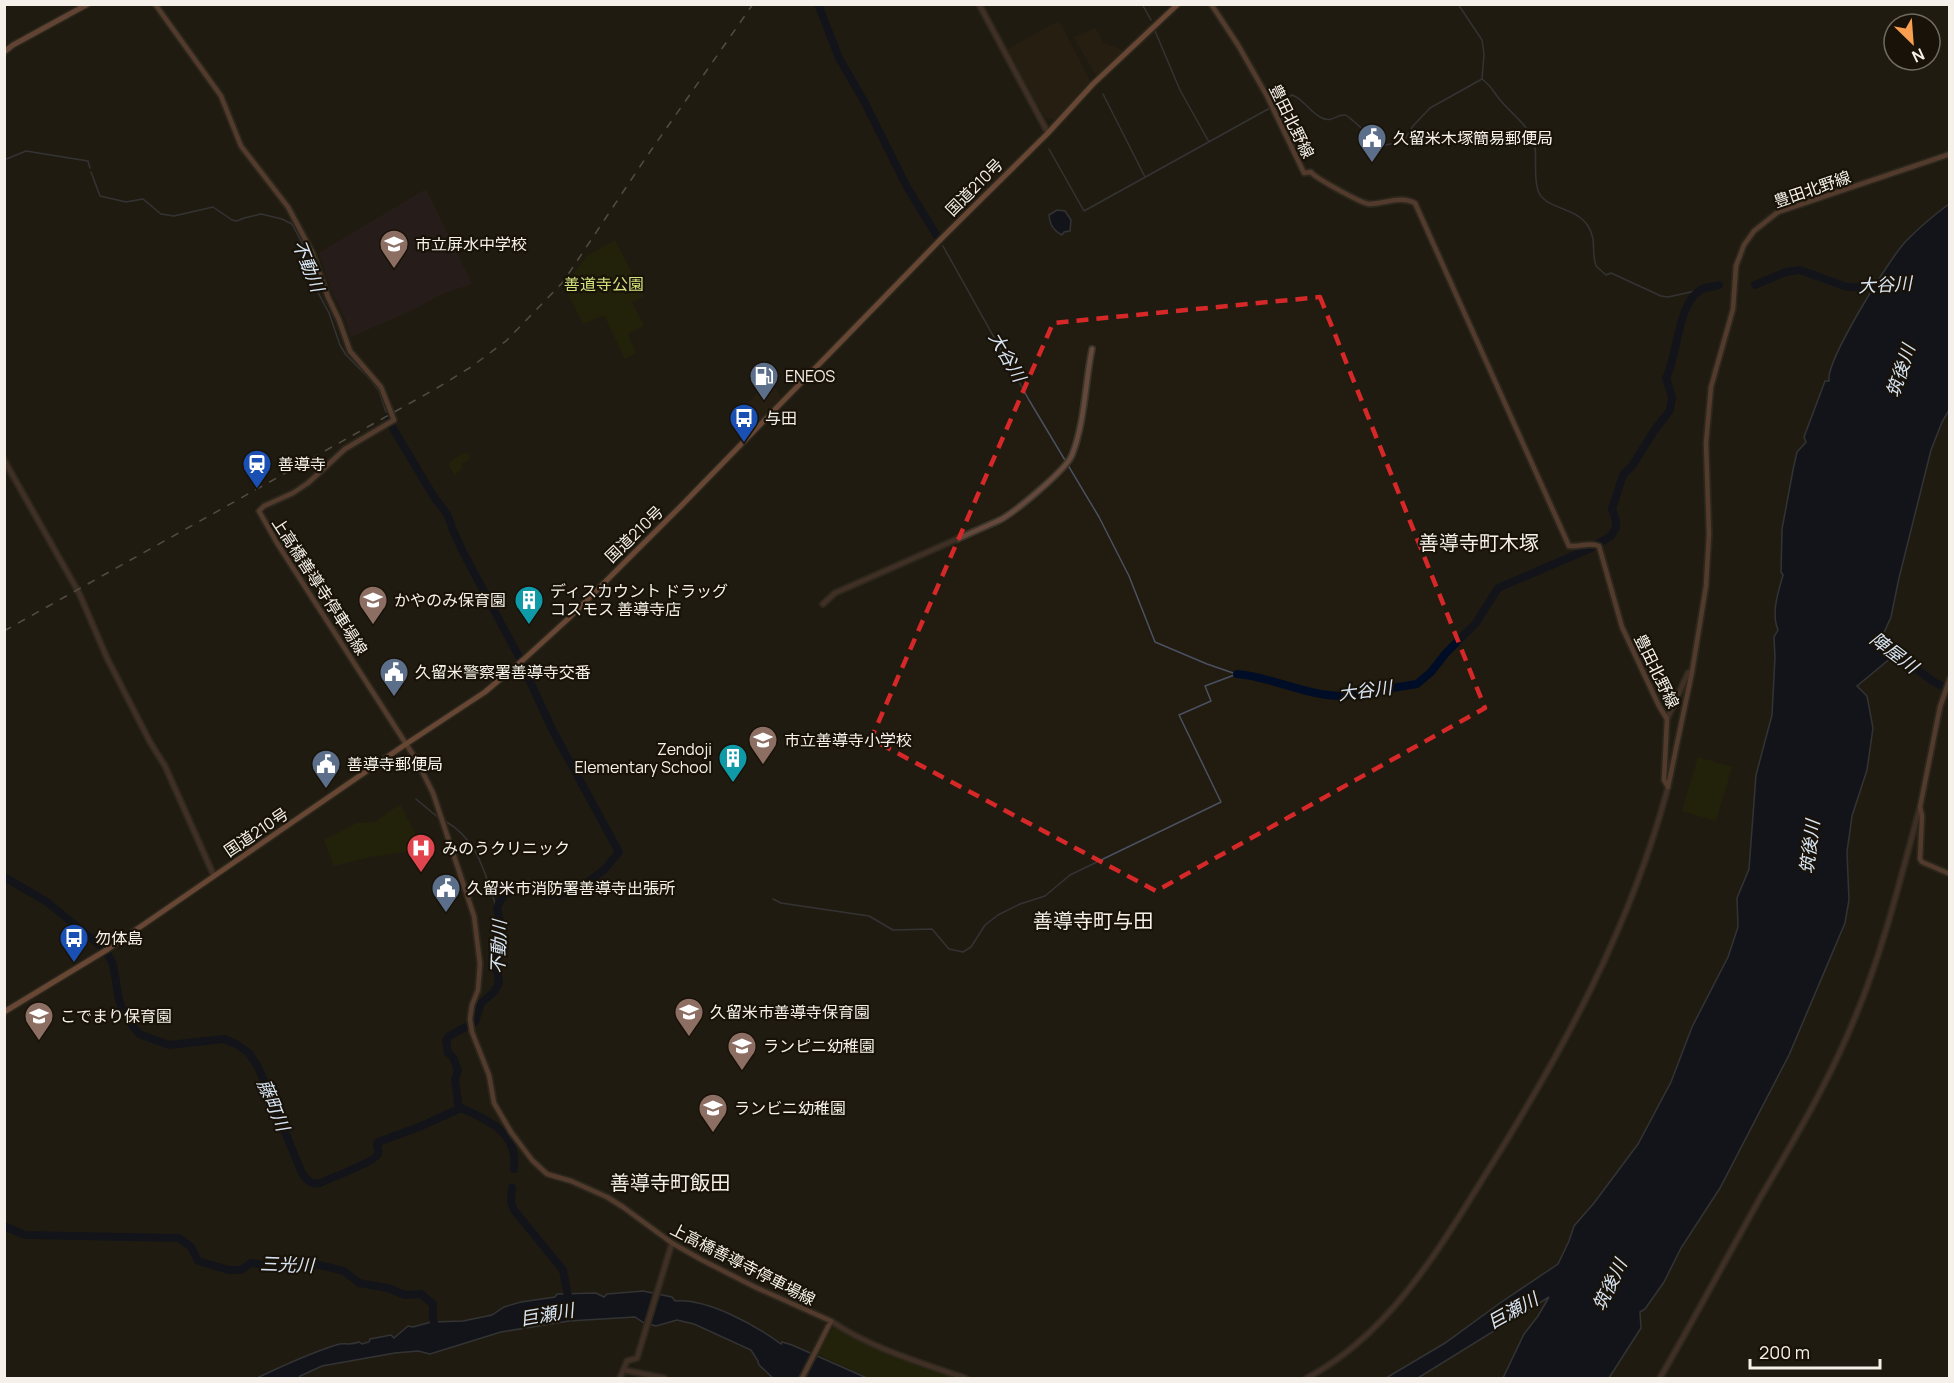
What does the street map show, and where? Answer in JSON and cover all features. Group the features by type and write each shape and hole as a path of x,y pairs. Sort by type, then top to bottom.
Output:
{"highway":[{"name":"国道210号","path":"4,1012 83,965 485,692 569,618 1048,133 1093,84 1178,4"}],"main road":[{"path":"4,52 88,4"},
{"name":"上高橋善導寺停車場線","path":"155,4 221,96 241,146 288,207 316,259 328,297 350,351 381,387 394,420 345,449 308,483 293,493 264,506 259,511 277,543 417,761 433,793 476,926 480,964 478,990 470,1019 472,1032 489,1075 494,1103 511,1132 540,1169 547,1174 571,1181 607,1197 672,1243 829,1323"},
{"name":"豊田北野線","path":"1211,4 1267,96 1304,174 1311,172 1323,183 1346,192 1363,203 1372,204 1406,199 1415,203 1569,546 1594,544 1601,550 1605,572 1622,627 1667,719 1664,780 1668,787"},
{"name":"豊田北野線","path":"1668,787 1692,672 1706,586 1708,559 1706,443 1711,387 1733,309 1736,266 1744,245 1754,231 1778,212 1950,154"},
{"path":"1948,681 1943,695 1920,807 1922,816 1920,859 1950,874"},
{"path":"802,1378 829,1323"}],"street":[{"path":"979,4 1048,133"},
{"path":"823,604 835,593 962,539 1005,517 1021,506 1063,467 1072,456 1092,349"},
{"path":"4,460 79,593 107,658 150,742 165,766 214,876"},
{"path":"1667,719 1688,673 1692,672"},
{"path":"1307,1378 1335,1363 1368,1336 1418,1278 1459,1218 1505,1143 1578,1016 1618,932 1644,868 1668,787"},
{"path":"1660,1378 1755,1208 1795,1142 1840,1053 1857,1014 1874,964 1920,807"},
{"path":"620,1378 627,1361 634,1360 638,1353 672,1243"},
{"path":"829,1323 885,1348 964,1378"},
{"path":"624,1370 664,1378"}],"highlighted area":[{"path":"1320,297 1485,708 1156,891 871,739 1053,323"}],"shaded area":[{"path":"1059,21 1091,83 1056,119 1046,118 1006,50"},
{"path":"1095,28 1104,43 1124,51 1097,77 1074,38"},
{"name":"市立屏水中学校","path":"426,189 472,284 442,294 415,309 351,337 331,290 319,253"},
{"name":"ENEOS","path":"772,382 782,400 758,424 746,405 766,384"}],"green space":[{"name":"善道寺公園","path":"615,240 644,296 632,302 644,326 628,334 636,353 625,359 604,315 583,324 567,292 566,283 587,256"},
{"path":"463,453 467,453 470,459 462,464 463,468 455,475 448,464"},
{"path":"1698,757 1732,767 1716,821 1682,811"},
{"path":"400,804 415,833 417,850 370,857 334,866 324,840 357,823 375,822"},
{"path":"833,1328 974,1378 869,1378 818,1354"}],"water":[{"path":"1949,204 1949,410 1931,450 1891,617 1882,637 1892,657 1857,686 1867,696 1873,728 1867,770 1852,816 1847,852 1849,900 1845,923 1789,1055 1720,1188 1681,1248 1664,1282 1645,1309 1640,1312 1641,1328 1609,1378 1503,1378 1524,1334 1549,1297 1418,1378 1386,1378 1445,1343 1558,1264 1574,1226 1638,1144 1671,1082 1692,1027 1728,957 1738,927 1737,898 1749,869 1756,775 1772,715 1774,637 1778,630 1775,610 1783,575 1781,572 1782,529 1797,452 1806,442 1804,437 1825,381 1829,381 1837,353 1874,287 1907,240"},
{"path":"1057,210 1065,211 1071,220 1070,231 1062,235 1054,229 1049,219 1049,215"},
{"name":"巨瀬川","path":"643,1291 672,1297 675,1301 688,1301 716,1308 744,1321 781,1344 782,1342 792,1345 867,1378 773,1378 759,1365 751,1350 694,1324 677,1320 656,1326 644,1323 635,1317 569,1321 501,1332 430,1354 418,1351 395,1353 322,1366 299,1378 257,1378 305,1356 339,1344 359,1342 362,1344 369,1342 370,1339 391,1335 394,1338 408,1326 413,1327 431,1322 463,1321 492,1315 504,1307 555,1297 557,1294 596,1293 604,1297 607,1294"}],"waterway":[{"name":"大谷川","path":"818,4 839,58 864,101 907,187 937,236"},
{"path":"1142,4 1151,20"},
{"path":"1274,106 1292,95 1322,118 1329,120 1342,115 1347,116 1381,146 1404,141 1413,126 1430,108 1482,79 1484,54 1482,40 1458,4"},
{"path":"1155,31 1180,90 1209,142"},
{"path":"1482,79 1533,139 1536,153 1536,183 1539,193 1548,202 1576,215 1588,226 1591,231 1596,266 1606,275 1611,273 1661,296 1668,297 1700,290"},
{"path":"1103,94 1145,177"},
{"path":"1049,149 1084,211 1270,108"},
{"name":"不動川","path":"4,160 26,151 88,161 90,168"},
{"name":"不動川","path":"91,172 100,196 126,202 143,199 161,214 174,216 213,207 232,220 237,221 261,214 292,224 303,245 316,289 329,313 340,345 346,355 379,391 386,412"},
{"name":"大谷川","path":"943,246 1029,400 1099,517 1129,576 1155,642 1236,674"},
{"name":"大谷川","path":"1755,285 1786,272 1800,270 1847,287 1883,287"},
{"name":"大谷川","path":"1237,674 1315,693 1342,696 1417,684 1476,623 1498,588 1589,549 1611,536 1616,527 1612,509 1623,475 1632,466 1670,410 1672,397 1666,378 1687,307 1692,297 1700,290 1719,285"},
{"name":"不動川","path":"391,425 451,524"},
{"name":"不動川","path":"452,528 519,657"},
{"name":"陣屋川","path":"1880,642 1934,682 1950,690"},
{"name":"不動川","path":"458,1103 455,1079 458,1071 453,1057 448,1053 446,1041 449,1036 475,1022 481,1003 494,992 499,983 496,961 502,929 497,909 499,903 505,894 524,889 548,895 560,894 584,885 604,870 619,852 552,729 522,664"},
{"path":"773,899 781,903 869,916 893,930 932,929 949,949 963,952 971,947 985,925 998,915 1020,904 1045,896 1070,875 1221,802 1179,715 1211,701 1205,686 1237,674"},
{"path":"416,799 440,819"},
{"path":"445,821 457,829 473,848 484,871 497,909"},
{"name":"藤町川","path":"4,877 47,902 103,948"},
{"name":"藤町川","path":"107,953 113,964 119,1000 124,1014 139,1034 169,1045 224,1039 249,1053 258,1067 301,1171 311,1182 320,1183 361,1165 378,1154 378,1142 461,1108"},
{"name":"不動川","path":"461,1108 491,1123 506,1137 514,1156 514,1169"},
{"name":"不動川","path":"512,1188 511,1202 514,1210 563,1270 569,1302"},
{"name":"三光川","path":"4,1226 25,1235 179,1238 191,1247 198,1261 229,1270 241,1270 251,1263 289,1268 306,1264 319,1265 344,1271 359,1283 388,1288 405,1295 421,1294 433,1304 436,1331"}],"railway":[{"path":"4,631 437,388 506,341 563,282 753,4"}],"place":[{"name":"久留米木塚簡易郵便局","path":"1372,164"},
{"name":"市立屏水中学校","path":"394,270"},
{"name":"ENEOS","path":"764,402"},
{"name":"与田","path":"744,444"},
{"name":"善導寺","path":"257,490"},
{"name":"かやのみ保育園","path":"373,626"},
{"name":"ディスカウント ドラッグ コスモス 善導寺店","path":"529,626"},
{"name":"久留米警察署善導寺交番","path":"394,698"},
{"name":"市立善導寺小学校","path":"763,766"},
{"name":"Zendoji Elementary School","path":"733,784"},
{"name":"善導寺郵便局","path":"326,790"},
{"name":"みのうクリニック","path":"421,874"},
{"name":"久留米市消防署善導寺出張所","path":"446,914"},
{"name":"勿体島","path":"74,964"},
{"name":"久留米市善導寺保育園","path":"689,1038"},
{"name":"こでまり保育園","path":"39,1042"},
{"name":"ランピニ幼稚園","path":"742,1072"},
{"name":"ランビニ幼稚園","path":"713,1134"}],"district":[{"name":"善導寺町木塚","path":"1479,543"},
{"name":"善導寺町与田","path":"1093,921"},
{"name":"善導寺町飯田","path":"670,1183"}],"water label":[{"name":"筑後川","path":"1901,371"},
{"name":"筑後川","path":"1810,847"},
{"name":"筑後川","path":"1610,1285"}]}
